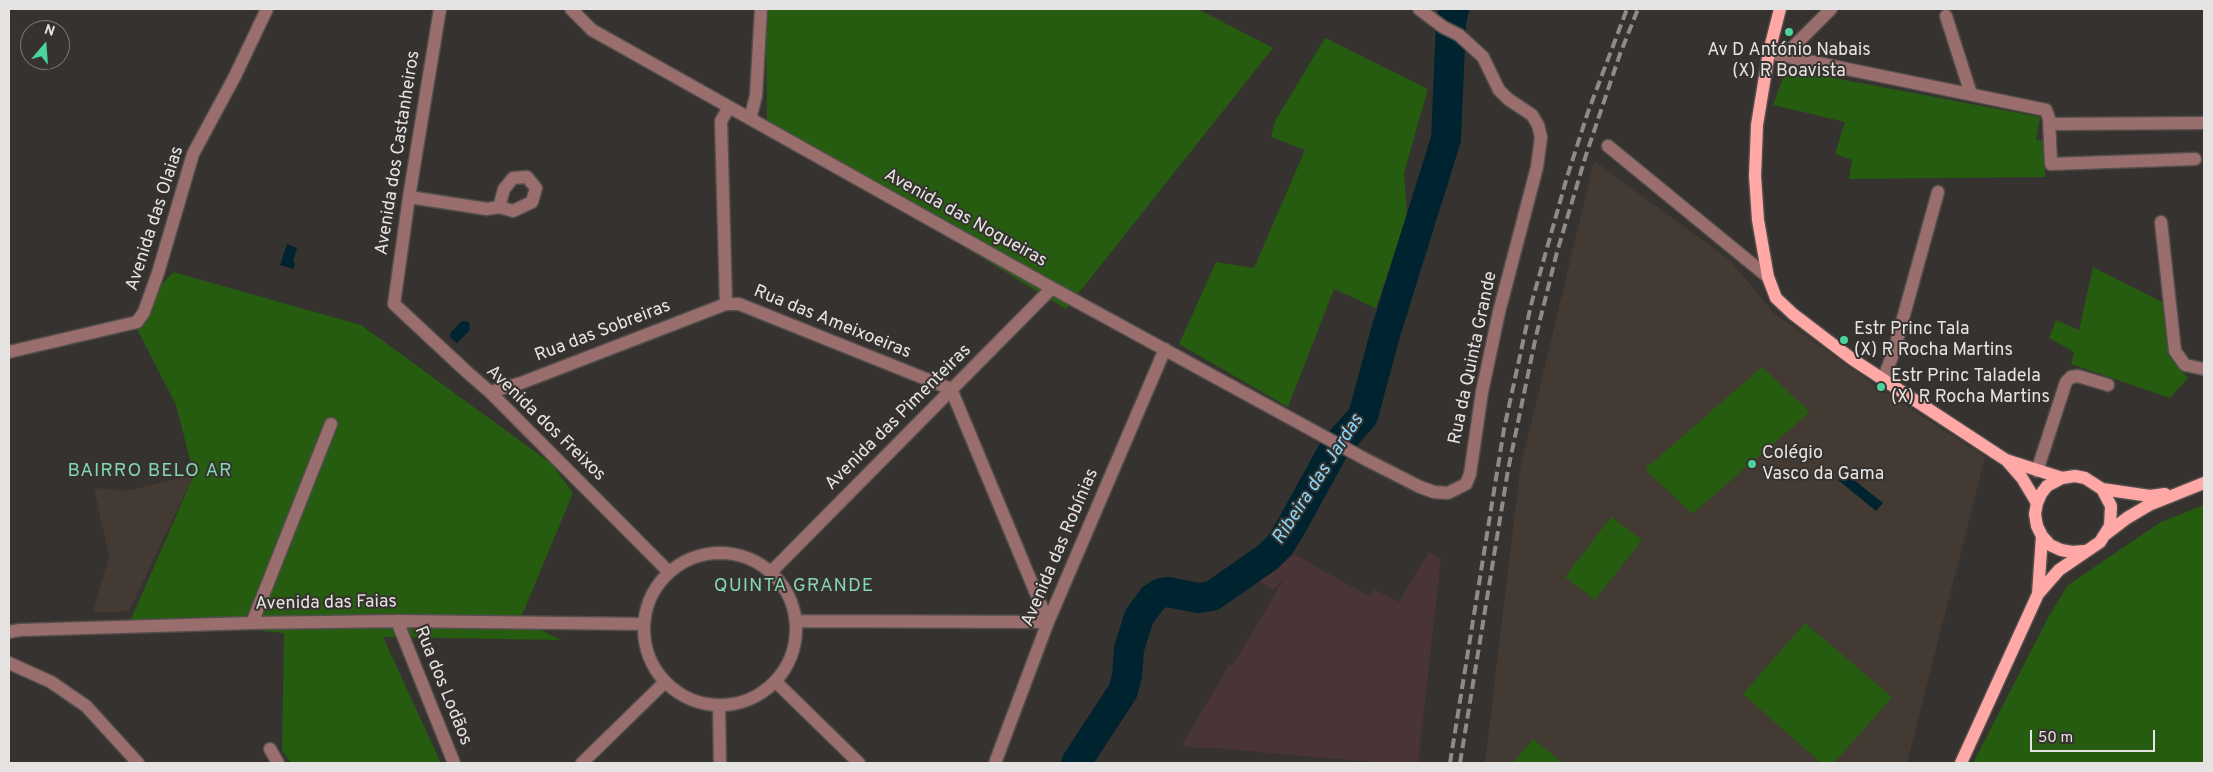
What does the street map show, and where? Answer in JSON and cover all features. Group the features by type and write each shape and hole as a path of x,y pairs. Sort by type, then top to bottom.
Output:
{"main road":[{"path":"1780,9 1768,52 1757,126 1755,176 1758,220 1768,277 1776,298 1793,314 1852,359 2006,460 2062,478"},
{"path":"2006,460 2022,478 2037,503"},
{"path":"2084,551 2072,552 2061,550 2050,544 2042,536 2037,526 2035,514 2037,503 2047,486 2062,478 2075,476 2085,478 2102,489 2150,496 2180,492"},
{"path":"1961,763 2038,594 2059,570 2134,514 2204,483"},
{"path":"2102,489 2111,506 2112,516 2106,534"},
{"path":"2038,594 2042,536"}],"street":[{"name":"Avenida das Olaias","path":"9,352 137,322 144,312 193,154 235,76 267,9"},
{"name":"Avenida dos Castanheiros","path":"394,304 409,197 440,9"},
{"name":"Avenida das Nogueiras","path":"572,9 592,30 1052,288 1349,449"},
{"path":"750,119 756,96 761,9"},
{"name":"Rua da Quinta Grande","path":"1349,449 1420,487 1434,492 1448,493 1466,484 1470,474 1482,392 1499,312 1540,147 1541,137 1538,125 1532,115 1503,94 1483,57 1460,35 1443,27 1419,9"},
{"path":"1784,56 1831,9"},
{"path":"1946,16 1971,94"},
{"path":"1768,52 2046,110 2051,124 2204,122"},
{"path":"726,304 721,121 729,107"},
{"path":"2049,118 2051,164 2195,159"},
{"path":"1608,146 1768,277"},
{"path":"1883,380 1894,351 1938,192"},
{"path":"409,197 487,209 499,207"},
{"path":"2161,222 2175,351 2185,365 2204,368"},
{"name":"Avenida das Pimenteiras","path":"771,572 1052,288"},
{"name":"Avenida dos Freixos","path":"394,304 490,392 668,571"},
{"name":"Rua das Ameixoeiras","path":"726,304 739,304 951,390"},
{"name":"Rua das Sobreiras","path":"490,392 726,304"},
{"name":"Avenida das Robínias","path":"995,763 1048,622 1165,349"},
{"path":"2037,471 2066,382 2071,377 2078,376 2108,385"},
{"path":"796,621 1048,622 951,390"},
{"path":"252,622 331,424"},
{"path":"711,553 733,553 753,560 771,572 783,585 792,602 796,621 796,642 789,663 776,682 740,703 719,705 698,702 665,682 652,664 645,644 643,624 648,604 657,585 668,571 690,558 711,553"},
{"name":"Avenida das Faias","path":"9,632 20,630 252,622 398,621 643,624"},
{"name":"Rua dos Lodãos","path":"398,621 454,763"},
{"path":"9,663 51,682 86,706 138,763"},
{"path":"582,763 665,682"},
{"path":"776,682 858,763"},
{"path":"719,705 720,763"},
{"path":"270,749 278,763"}],"shaded area":[{"name":"Colégio Vasco da Gama","path":"1594,161 1730,260 1774,313 1877,387 1985,457 1907,763 1485,763 1520,470"},
{"path":"194,475 129,611 93,613 109,556 94,488 126,491"},
{"path":"1429,552 1441,559 1418,763 1369,762 1215,748 1195,748 1182,745 1229,665 1232,666 1282,582 1280,581 1274,590 1257,580 1294,554 1369,596 1374,589 1399,602"}],"green space":[{"path":"766,9 1198,9 1273,48 1066,309 767,127"},
{"path":"1325,38 1428,89 1404,173 1407,215 1376,308 1334,289 1288,407 1179,344 1216,262 1254,268 1305,150 1271,137 1275,121"},
{"path":"1792,70 2040,117 2036,140 2045,141 2045,177 1849,179 1852,160 1835,154 1845,122 1773,105 1783,78"},
{"path":"2093,267 2162,302 2165,308 2168,355 2188,378 2170,398 2071,364 2074,352 2049,338 2056,320 2079,330"},
{"path":"173,272 361,325 552,464 573,493 520,620 561,640 383,637 441,763 291,763 282,751 284,633 131,619 194,475 176,405 132,319"},
{"path":"1762,367 1810,412 1692,514 1645,469"},
{"path":"2204,505 2204,763 1973,763 2049,616 2068,585 2161,522"},
{"path":"1611,517 1642,540 1595,600 1565,577"},
{"path":"1805,623 1892,697 1834,763 1821,763 1743,694"},
{"path":"1533,739 1563,763 1513,763"}],"water":[{"path":"287,244 297,248 293,269 280,265"},
{"path":"462,321 469,322 470,330 457,343 450,337 450,333"},
{"path":"1844,472 1883,503 1876,511 1838,480"}],"waterway":[{"name":"Ribeira das Jardas","path":"1076,763 1123,691 1127,676 1129,649 1139,617 1153,598 1161,593 1168,592 1198,598 1212,596 1268,557 1280,545 1334,449 1363,416 1386,331 1446,139 1451,23 1454,9"}],"railway":[{"path":"1450,763 1504,429 1531,305 1567,177 1588,112 1627,9"},
{"path":"1460,763 1508,470 1536,336 1557,252 1586,155 1620,54 1638,9"}],"place":[{"name":"Av D António Nabais (X) R Boavista","path":"1789,32"},
{"name":"Estr Princ Tala (X) R Rocha Martins","path":"1844,340"},
{"name":"Estr Princ Taladela (X) R Rocha Martins","path":"1881,387"},
{"name":"Colégio Vasco da Gama","path":"1752,464"}],"district":[{"name":"BAIRRO BELO AR","path":"150,472"},
{"name":"QUINTA GRANDE","path":"794,587"}]}
